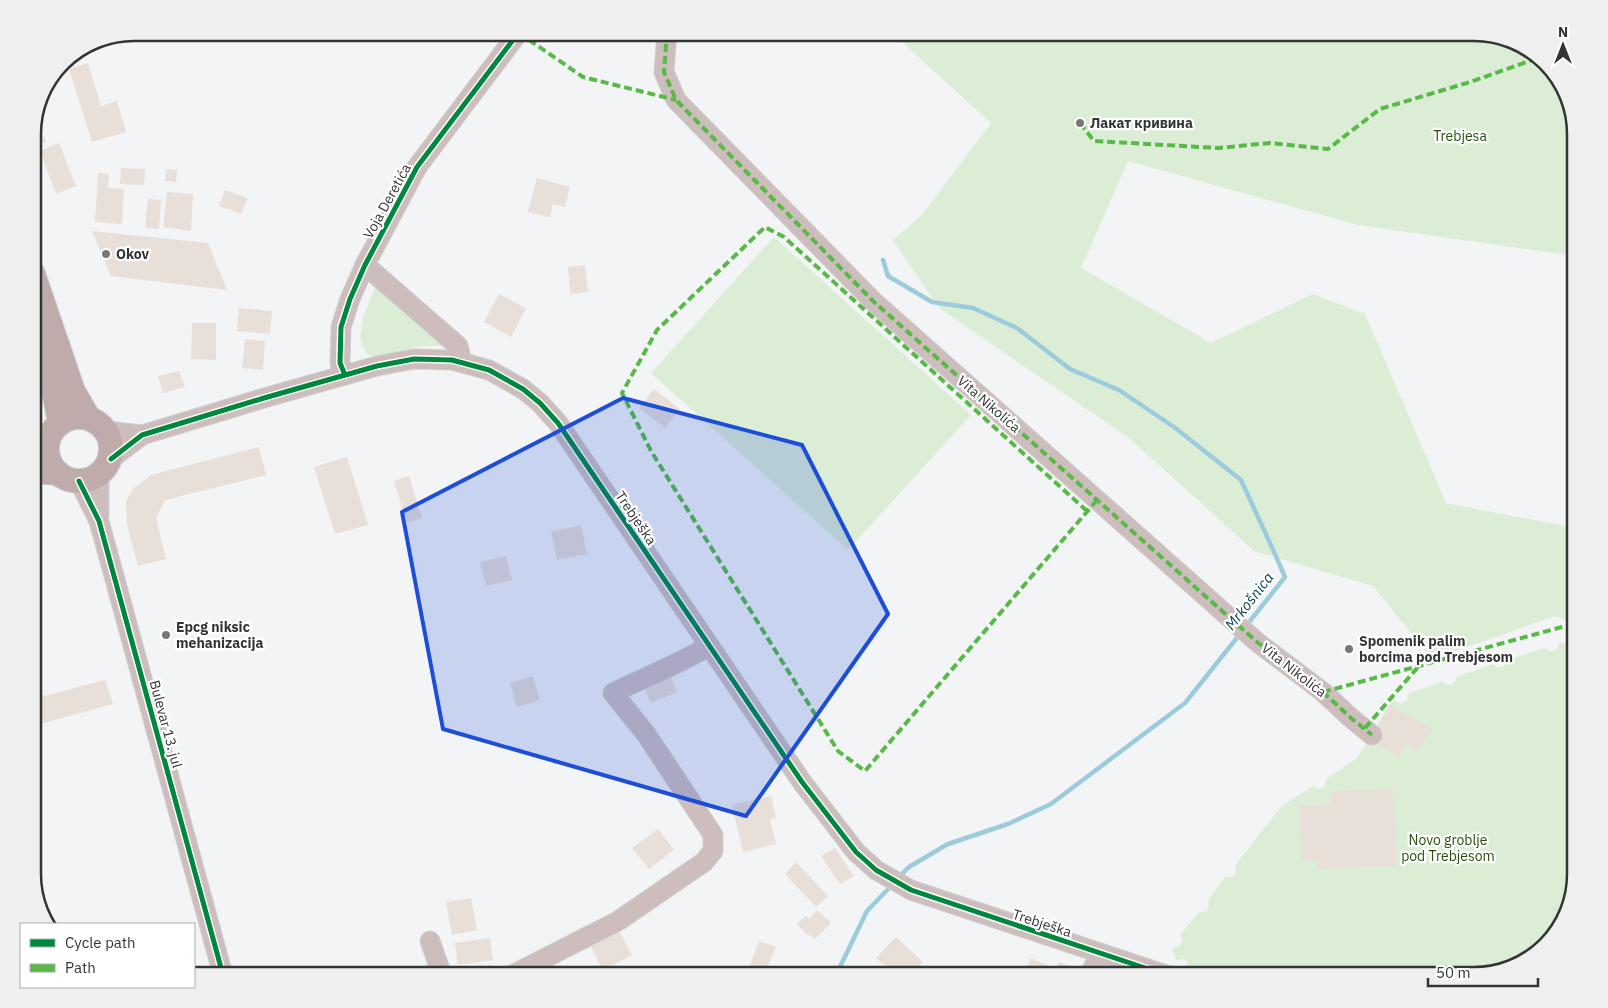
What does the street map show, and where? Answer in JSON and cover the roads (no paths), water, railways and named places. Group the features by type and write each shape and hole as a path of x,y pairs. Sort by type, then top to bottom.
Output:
{"main road":[{"path":"41,297 73,391 88,417"},
{"path":"41,348 55,397 47,436 48,457 52,466 87,472"},
{"path":"41,471 87,472 112,449 107,431 102,425 88,417 78,416 69,418 47,436"}],"street":[{"name":"Voja Deretića","path":"345,376 340,363 341,327 350,299 365,264 417,167 512,41"},
{"name":"Vita Nikolića","path":"666,41 664,72 676,100 879,307 1257,642 1323,692 1372,735"},
{"path":"365,264 458,346 462,362"},
{"name":"Trebješka","path":"142,436 279,394 390,363 414,359 439,359 462,362 489,370 514,382 550,412 802,782 856,852 876,870 911,890 1139,967"},
{"path":"107,431 142,436"},
{"path":"87,472 142,436"},
{"name":"Bulevar 13. jul","path":"87,472 221,967"},
{"path":"529,967 618,921 704,862 713,851 713,835 646,734 613,693 709,646"},
{"path":"430,941 439,967"},
{"path":"1094,967 1101,954"}],"waterway":[{"name":"Mrkošnica","path":"883,260 888,276 932,302 973,308 1017,328 1070,369 1119,390 1174,427 1241,480 1285,577 1246,626"},
{"name":"Mrkošnica","path":"898,878 909,867 948,844 1008,824 1051,804 1185,703 1240,634"},
{"name":"Mrkošnica","path":"840,967 867,911 893,884"}],"place":[{"name":"Лакат кривина","path":"1080,123"},
{"name":"Okov","path":"106,254"},
{"name":"Epcg niksic mehanizacija","path":"166,635"},
{"name":"Spomenik palim borcima pod Trebjesom","path":"1349,649"}],"park label":[{"name":"Trebjesa","path":"1460,136"},
{"name":"Novo groblje pod Trebjesom","path":"1448,848"}]}
